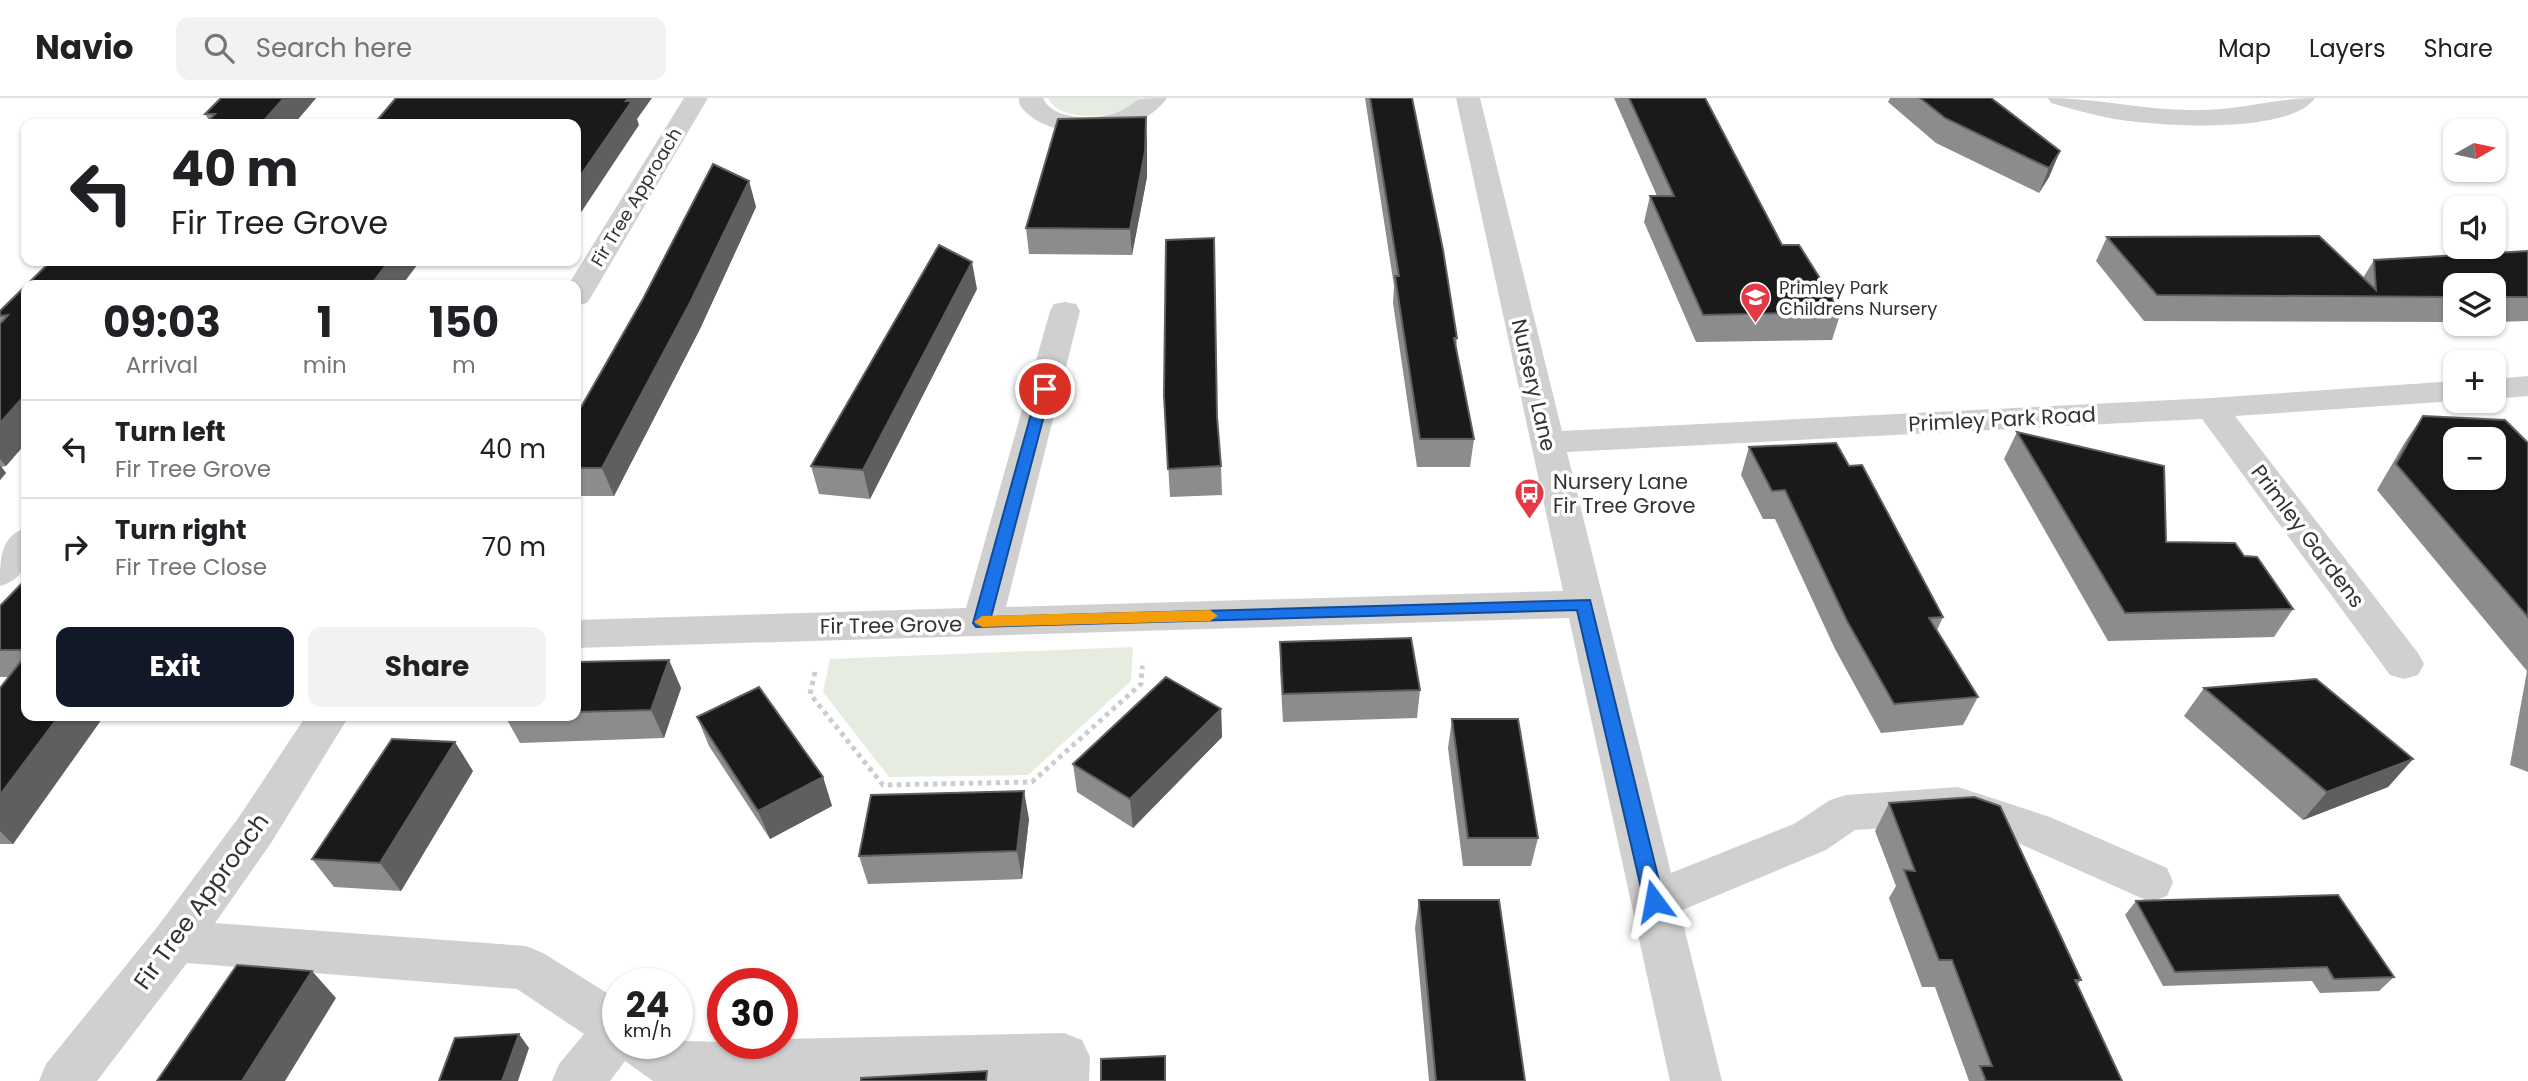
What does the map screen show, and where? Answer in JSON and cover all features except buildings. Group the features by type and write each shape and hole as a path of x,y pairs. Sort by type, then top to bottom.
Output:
{"street":[{"name":"Fir Tree Approach","path":"581,289 696,98"},
{"path":"1031,98 1030,102 1037,111 1051,118 1094,123 1135,114 1149,106 1155,98"},
{"name":"Nursery Lane","path":"1468,98 1696,1081"},
{"path":"2060,98 2146,116 2199,116 2247,115 2281,109 2303,98"},
{"path":"982,623 1066,311"},
{"path":"2506,388 2528,386"},
{"name":"Primley Park Road","path":"1548,442 2211,408 2443,392"},
{"name":"Primley Gardens","path":"2211,408 2404,664"},
{"path":"0,573 21,546"},
{"name":"Fir Tree Grove","path":"581,634 1584,604"},
{"name":"Fir Tree Approach","path":"65,1081 175,941 256,830 325,721"},
{"path":"1654,901 1810,837 1846,813 1958,805 2034,830 2150,882"},
{"path":"175,941 526,968 602,1018"},
{"path":"578,1081 602,1050"},
{"path":"665,1059 675,1066 816,1072 1064,1057 1063,1081"}],"path":[{"path":"826,627 810,694 883,785 1032,782 1141,684 1146,618"}],"shaded area":[{"path":"1048,98 1140,98 1121,111 1092,116 1065,112 1055,107"},
{"path":"1133,647 1131,681 1028,775 889,777 823,692 830,659"}],"slow traffic":[{"path":"982,622 1210,616"}],"place":[{"name":"Primley Park Childrens Nursery","path":"1756,324"},
{"name":"Nursery Lane Fir Tree Grove","path":"1530,520"}],"route":[{"path":"1045,389 982,623 1584,604 1654,901"}]}
